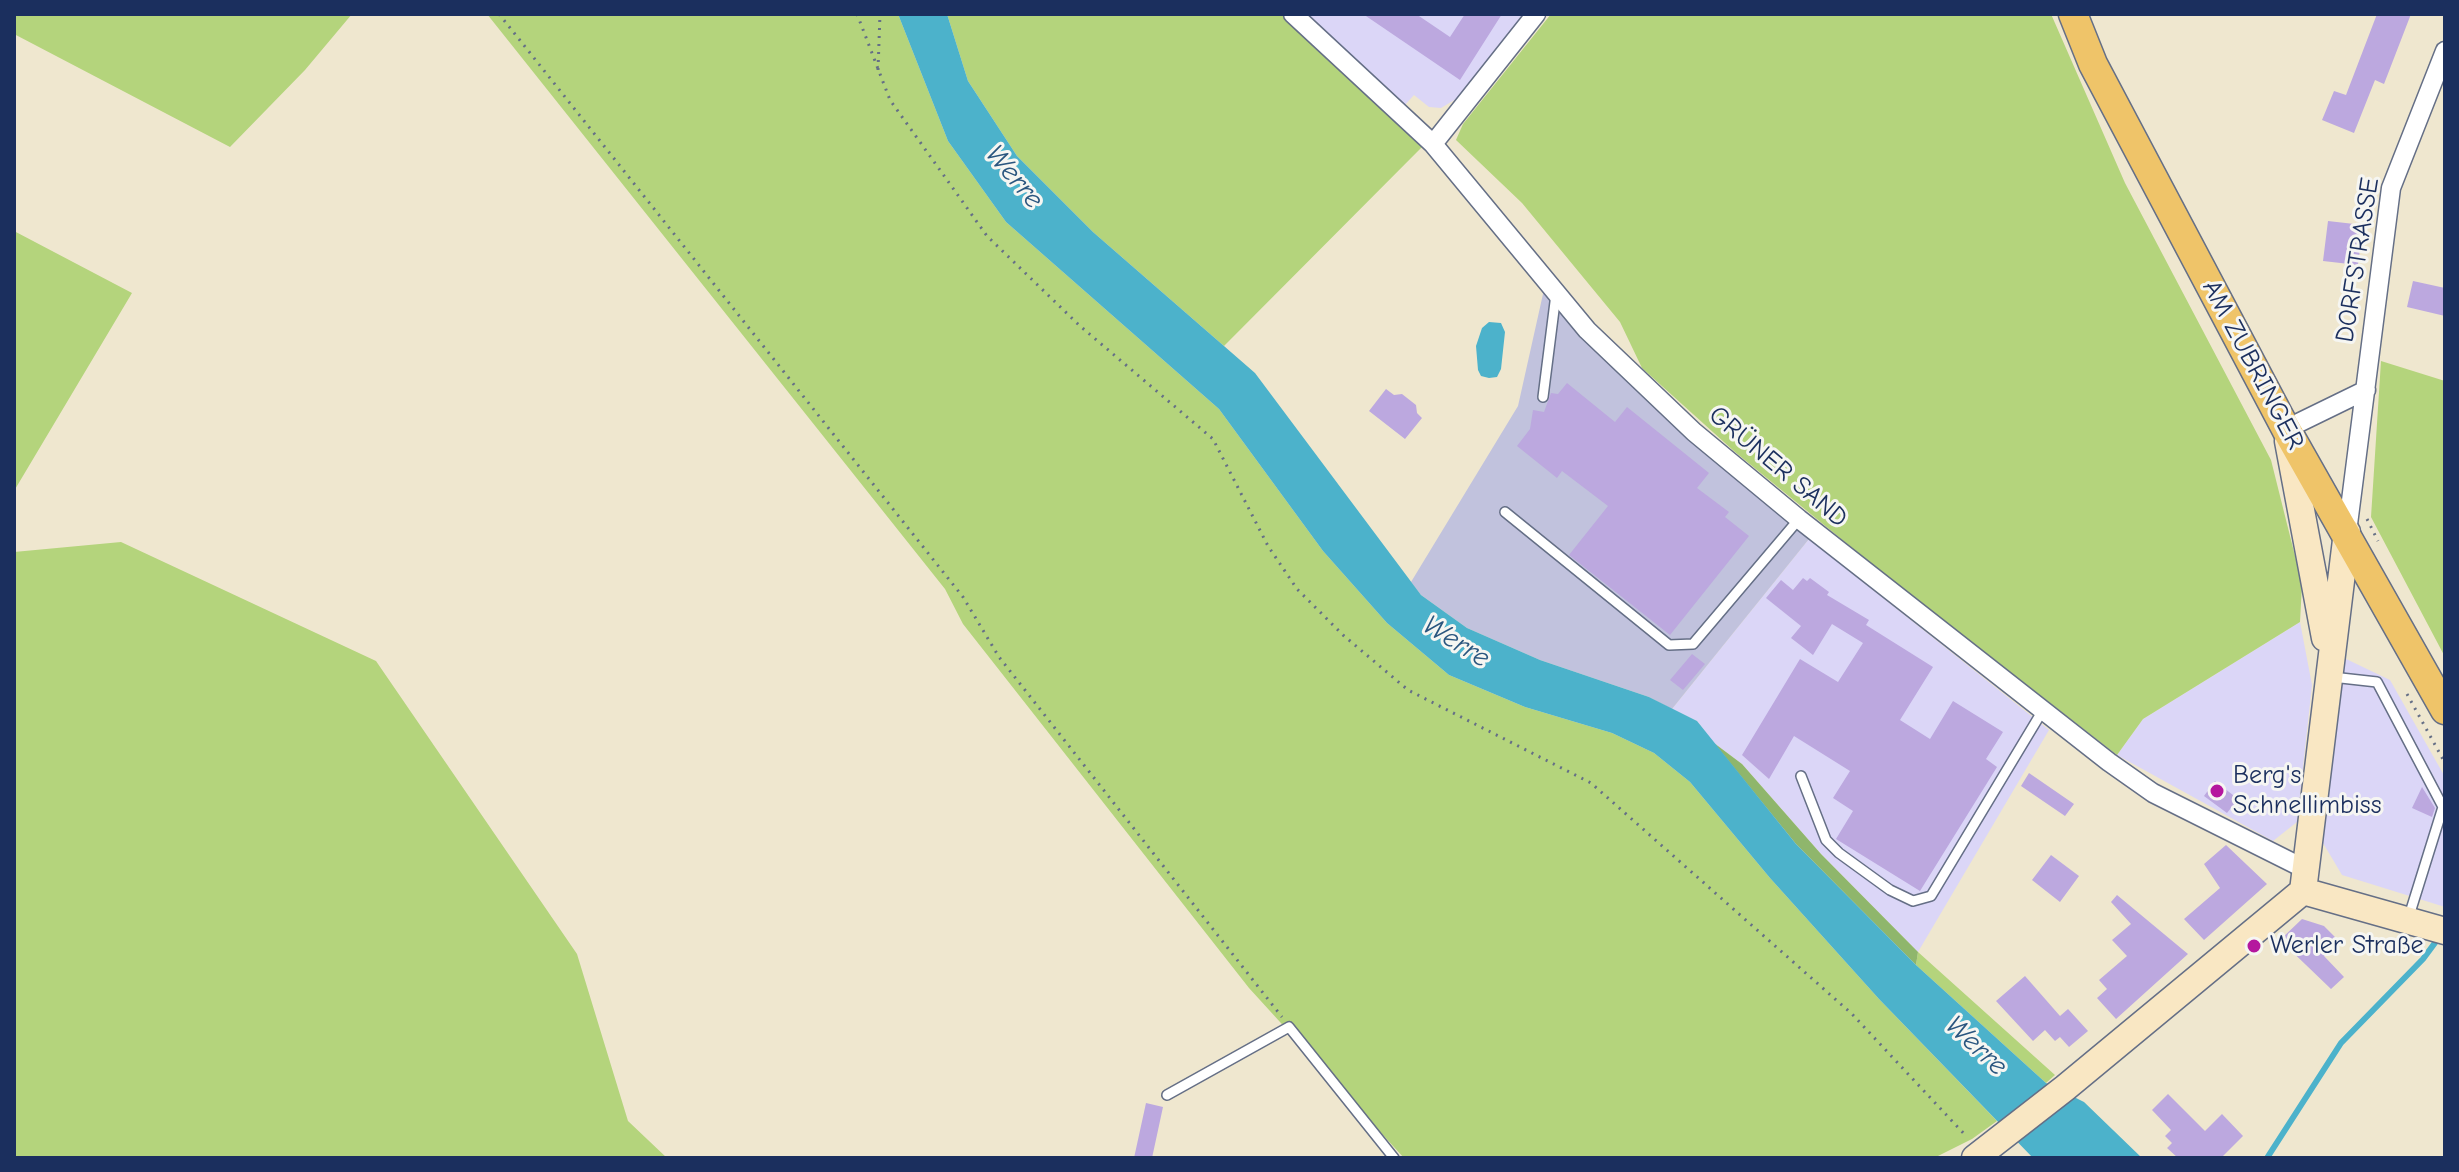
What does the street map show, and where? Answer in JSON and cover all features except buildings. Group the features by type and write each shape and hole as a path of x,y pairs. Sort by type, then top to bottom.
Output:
{"main road":[{"name":"AM ZUBRINGER","path":"2073,14 2093,64 2286,429 2445,710"},
{"path":"2286,429 2328,668"},
{"path":"1977,1157 2065,1088 2304,880 2347,532"},
{"path":"2304,880 2440,929"}],"street":[{"name":"GRÜNER SAND","path":"1293,14 1433,144 1587,330 1694,432 1799,519 2153,793 2304,880"},
{"path":"1433,144 1536,14"},
{"name":"DORFSTRASSE","path":"2347,532 2391,188 2445,51"},
{"path":"2286,429 2366,390"}],"lane":[{"path":"1543,397 1556,291"},
{"path":"1505,512 1669,645 1693,644 1799,519"},
{"path":"2328,668 2377,682 2443,807 2408,920"},
{"path":"1801,776 1826,840 1890,890 1913,901 1931,896 2043,710"},
{"path":"1167,1095 1289,1027 1394,1158"}],"path":[{"path":"499,14 963,597 999,657 1289,1027"},
{"path":"857,14 890,100 987,236 1080,326 1213,439 1268,546 1297,589 1343,635 1408,690 1591,783 1852,1014 1965,1134 1977,1157"},
{"path":"878,71 880,14"},
{"path":"2367,507 2366,518 2379,543"}],"shaded area":[{"path":"1308,14 1526,14 1466,93 1441,108 1429,107 1414,95 1404,106 1305,18"},
{"path":"1545,285 1688,436 1809,539 1672,709 1649,697 1540,660 1467,628 1421,595 1411,582 1518,406"},
{"path":"1809,539 2049,730 1918,952 1821,854 1742,764 1714,743 1697,721 1672,709"},
{"path":"2300,622 2312,685 2297,822 2273,841 2117,755 2143,719"},
{"path":"2342,657 2390,680 2445,777 2445,907 2342,875 2323,843"}],"green space":[{"path":"14,14 352,14 305,70 230,147 14,34"},
{"path":"487,14 898,14 948,141 1006,222 1219,409 1323,551 1387,623 1449,675 1525,707 1612,733 1654,753 1690,782 1770,878 1879,999 1997,1121 1972,1139 1934,1158 1404,1158 1249,988 963,624 945,589"},
{"path":"947,14 1285,14 1422,147 1224,346 1093,232 1017,156 968,81"},
{"path":"1551,14 2051,14 2125,183 2271,460 2302,584 2300,622 2143,719 2117,755 1884,574 1735,452 1642,368 1620,322 1522,203 1456,140 1463,124"},
{"path":"14,231 132,293 14,491"},
{"path":"2381,361 2445,381 2445,657 2371,517"},
{"path":"121,542 376,661 577,954 628,1121 667,1158 14,1158 14,552"},
{"path":"1714,743 1742,764 1821,854 1918,952 1916,965 1796,844"},
{"path":"1918,952 2055,1075 2046,1083 1916,965"}],"water":[{"name":"Werre","path":"898,14 947,14 968,81 1017,156 1093,232 1255,373 1421,595 1467,628 1540,660 1649,697 1697,721 1796,844 1916,965 2046,1083 2084,1102 2142,1158 2033,1158 1879,999 1770,878 1690,782 1654,753 1612,733 1525,707 1449,675 1387,623 1323,551 1219,409 1006,222 948,141"},
{"path":"1489,322 1501,323 1505,332 1501,369 1497,377 1489,378 1481,376 1478,370 1476,346 1482,328"}],"waterway":[{"path":"2267,1158 2341,1043 2423,959 2440,936"}],"place":[{"name":"Berg's Schnellimbiss","path":"2217,791"},
{"name":"Werler Straße","path":"2254,946"}]}
